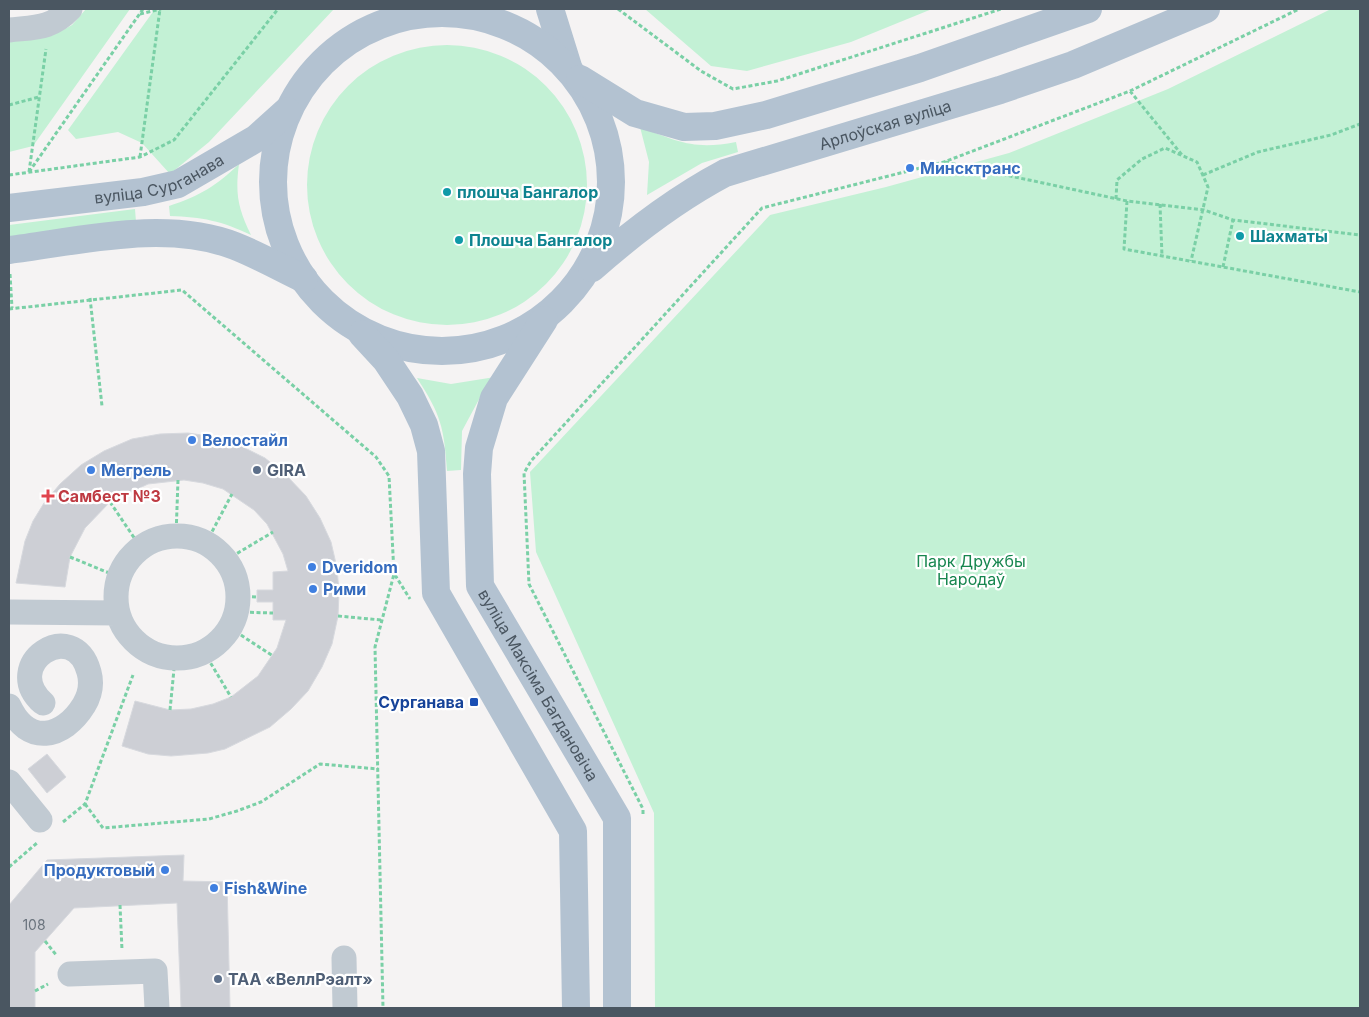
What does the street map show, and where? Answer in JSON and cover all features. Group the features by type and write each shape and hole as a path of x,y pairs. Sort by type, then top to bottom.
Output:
{"main road":[{"path":"374,9 323,62 301,89 290,108 280,132 275,156 273,192 279,225 289,254 304,279 326,305 355,327 386,360 410,396 424,426 432,451 436,593 573,831 576,1008"},
{"path":"355,327 386,342 411,347 439,350 466,349 492,343 518,333 547,314 566,297 585,273 605,229 611,197 612,164 606,135 596,109 572,74 550,9"},
{"path":"323,62 354,38 382,24 423,14 458,13 483,17 511,27 572,74 635,113 684,127 715,126 766,115 911,71 1088,9"},
{"name":"Арлоўская вуліца","path":"585,273 642,224 690,192 725,173 1000,90 1073,65 1206,9"},
{"name":"вуліца Сурганава","path":"9,208 143,192 178,184 228,157 257,138 290,108"},
{"path":"9,261 147,233 183,234 234,245 304,279"},
{"name":"вуліца Максіма Багдановіча","path":"547,314 494,398 479,448 477,474 480,586 617,818 617,1008"}],"lane":[{"path":"9,30 50,26 70,9"},
{"path":"176,536 191,537 206,543 226,560 236,577 241,609 213,648 195,656 175,659 156,655 138,645 125,631 117,613 116,592 119,577 133,554 150,542 176,536"},
{"path":"9,612 117,613"},
{"path":"9,706 14,717 29,730 46,734 62,730 77,717 89,697 91,678 86,663 70,648 57,645 42,650 32,659 25,672 27,685 33,696 43,703"},
{"path":"9,782 47,828"},
{"path":"344,958 345,1008"},
{"path":"70,974 155,971 157,1008"}],"path":[{"path":"28,172 143,9"},
{"path":"139,15 161,9 140,157"},
{"path":"9,175 140,157 174,140 278,9"},
{"path":"618,9 701,71 732,89 777,81 1001,9"},
{"path":"528,547 524,473 530,461 762,208 944,162 1130,91 1299,9"},
{"path":"28,172 50,26"},
{"path":"1130,91 1183,156"},
{"path":"9,105 39,97"},
{"path":"1203,175 1258,152 1331,135 1360,124"},
{"path":"1116,199 1117,180 1142,159 1165,148 1197,162 1208,187 1192,261"},
{"path":"944,162 1116,199 1204,210 1233,220 1360,235"},
{"path":"1127,201 1124,249 1360,292"},
{"path":"1160,204 1162,256"},
{"path":"1223,267 1233,220"},
{"path":"9,261 10,309 90,298 182,290 376,457 389,476 394,574 375,648 383,1008"},
{"path":"90,298 102,406"},
{"path":"176,536 178,480"},
{"path":"206,543 232,494"},
{"path":"110,502 141,548"},
{"path":"226,560 273,532"},
{"path":"70,557 119,577"},
{"path":"241,609 273,613"},
{"path":"241,609 273,656"},
{"path":"338,616 381,620"},
{"path":"204,652 231,697"},
{"path":"170,710 175,659"},
{"path":"9,867 47,828 85,804 133,675"},
{"path":"85,804 103,828 209,819 261,802 320,764 378,769"},
{"path":"120,905 124,972"}],"green space":[{"path":"86,9 130,9 33,146 9,152 9,40 63,30 72,25"},
{"path":"155,9 334,9 209,142 170,174 142,143 118,132 76,139 68,130"},
{"path":"645,9 932,9 851,42 747,71 711,66"},
{"name":"Парк Дружбы Народаў","path":"1331,9 1360,9 1360,1008 655,1008 654,813 536,552 530,472 770,215 886,187 1009,153 1168,89"},
{"name":"плошча Бангалор","path":"447,45 488,51 525,69 546,86 563,107 581,144 587,185 581,226 563,263 546,284 525,301 488,319 447,325 406,319 369,301 348,284 331,263 313,226 307,185 313,144 331,107 348,86 369,69 406,51"},
{"path":"640,127 666,137 697,145 736,142 738,152 702,163 647,195 649,162"},
{"path":"239,164 237,184 239,201 243,217 251,235 231,226 212,221 192,217 170,216 169,206 207,190"},
{"path":"135,209 136,222 9,239 9,225"},
{"path":"495,377 484,390 462,431 461,470 447,471 443,432 440,422 417,378 451,384"}],"building":[{"path":"188,433 215,437 241,446 265,458 286,475 306,496 320,518 331,542 337,568 338,616 332,644 322,667 308,691 270,727 225,749 208,753 171,756 148,754 122,746 135,701 170,710 191,709 213,704 231,697 258,676 277,648 286,620 273,620 273,602 257,602 257,590 273,590 273,572 288,571 283,554 267,524 254,510 223,489 184,480 148,484 110,502 85,528 70,557 65,587 16,583 25,541 33,521 44,503 60,484 81,465 104,451 132,439 160,434"},
{"path":"47,754 66,777 47,793 28,769"},
{"path":"184,855 183,881 227,882 230,1008 181,1008 177,903 74,908 35,952 35,1008 9,1008 9,905 47,860"}],"place":[{"name":"Минсктранс","path":"910,168"},
{"name":"плошча Бангалор","path":"447,192"},
{"name":"Шахматы","path":"1240,236"},
{"name":"Плошча Бангалор","path":"459,240"},
{"name":"Велостайл","path":"192,440"},
{"name":"Мегрель","path":"91,470"},
{"name":"GIRA","path":"257,470"},
{"name":"Самбест №3","path":"48,496"},
{"name":"Dveridom","path":"312,567"},
{"name":"Рими","path":"313,589"},
{"name":"Сурганава","path":"474,702"},
{"name":"Продуктовый","path":"165,870"},
{"name":"Fish&Wine","path":"214,888"},
{"name":"ТАА «ВеллРэалт»","path":"218,979"}]}
